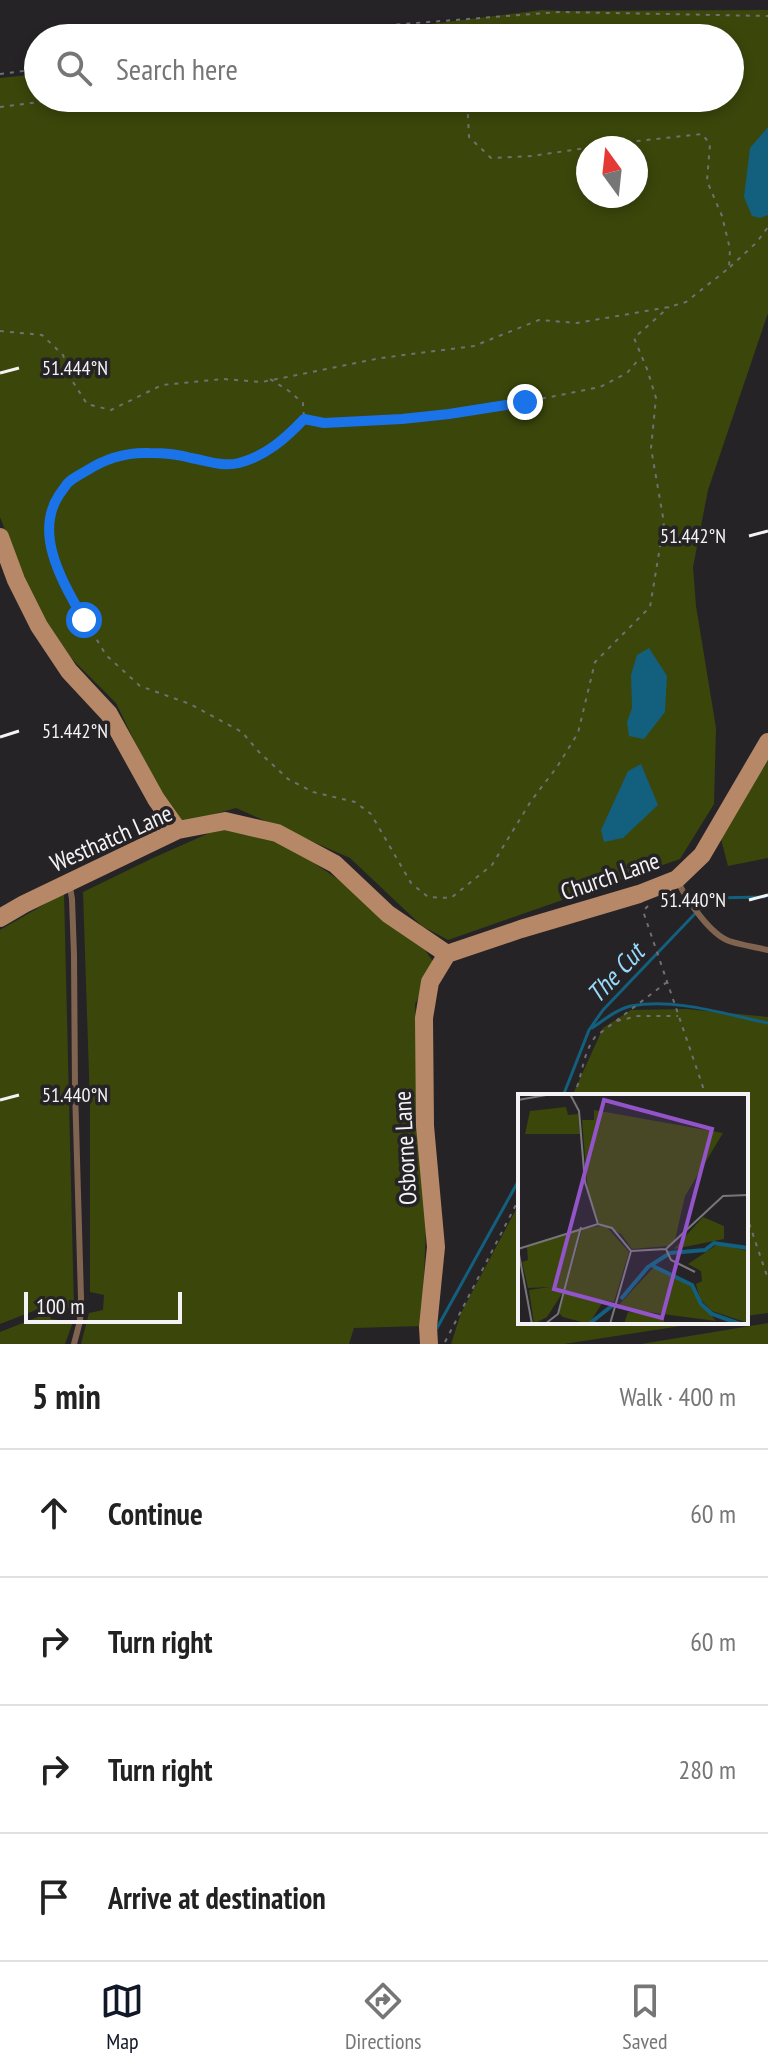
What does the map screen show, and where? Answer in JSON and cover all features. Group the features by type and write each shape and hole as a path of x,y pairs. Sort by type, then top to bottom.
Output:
{"street":[{"path":"0,537 16,580 39,626 69,671 109,714 156,799 178,830"},
{"name":"Church Lane","path":"447,954 669,882 702,855 768,742"},
{"name":"Westhatch Lane","path":"0,918 178,830 225,821 277,833 335,864 388,914 447,954"},
{"name":"Osborne Lane","path":"428,1336 436,1247 425,1126 424,1018 430,982 447,954"}],"lane":[{"path":"669,882 726,940 768,950"},
{"path":"69,883 74,941 81,1298 74,1344"}],"path":[{"path":"402,24 560,12 768,16"},
{"path":"0,74 24,71"},
{"path":"0,107 24,104"},
{"path":"468,112 469,137 491,158 532,156 702,134 710,144 707,181 722,216 730,249 729,268"},
{"path":"0,331 42,335 63,355 73,382 87,404 111,410 162,385 223,379 262,382 381,358 474,346 539,320 577,323 669,307 686,302 729,268 768,227"},
{"path":"270,379 303,403 304,419 288,436 268,451 239,463 217,464 188,457 128,452 98,463 68,482 53,505 49,537 55,561 67,590 106,655 140,686 190,704 242,732 288,779 313,792 355,802 371,814 411,883 428,897 451,898 492,865 578,733 595,662 650,607 664,523 651,448 656,398 634,338 669,307"},
{"path":"304,419 324,423 402,419 525,402 600,387 627,373 641,357"},
{"path":"669,882 643,911 705,1094"},
{"path":"574,1094 580,1082 587,1049 595,1037 667,981"},
{"path":"616,1021 638,1016 679,1016"},
{"path":"444,1344 518,1201"},
{"path":"748,1220 768,1279"}],"green space":[{"path":"542,10 768,10 768,313 708,490 693,567 696,606 716,728 714,804 680,859 448,940 422,926 350,858 236,808 185,822 171,817 116,703 57,644 31,597 0,517 0,78 24,75 24,112 744,112 744,24 430,24"},
{"path":"768,759 768,858 728,866 721,839"},
{"path":"225,826 288,845 352,889 421,944 436,966 415,1004 427,1201 422,1326 354,1328 349,1344 81,1344 89,1313 103,1310 104,1295 90,1292 90,1105 83,892"},
{"path":"64,893 74,1309 49,1305 0,1324 0,930"},
{"path":"686,1009 768,1017 768,1313 748,1316 748,1094 573,1094 603,1028 631,1010"},
{"path":"518,1206 518,1324 694,1324 564,1344 451,1344 461,1313"},
{"path":"48,1313 51,1319 73,1322 65,1344 0,1344 0,1332"},
{"path":"768,1323 768,1344 641,1344"}],"water":[{"path":"768,127 768,215 760,218 752,216 744,197 750,148"},
{"path":"649,648 667,676 665,712 644,739 629,736 627,722 632,708 631,675 637,655"},
{"path":"641,764 658,805 623,838 604,842 601,830 628,771"}],"waterway":[{"name":"The Cut","path":"564,1094 589,1030 603,1010 710,898 768,895"},
{"path":"592,1028 621,1010 648,1004 700,1008 768,1023"},
{"name":"The Cut","path":"437,1328 518,1182"}],"route":[{"path":"84,620 67,590 49,537 53,505 68,482 98,463 128,452 188,457 217,464 239,463 268,451 304,419 324,423 402,419 525,402"}]}
